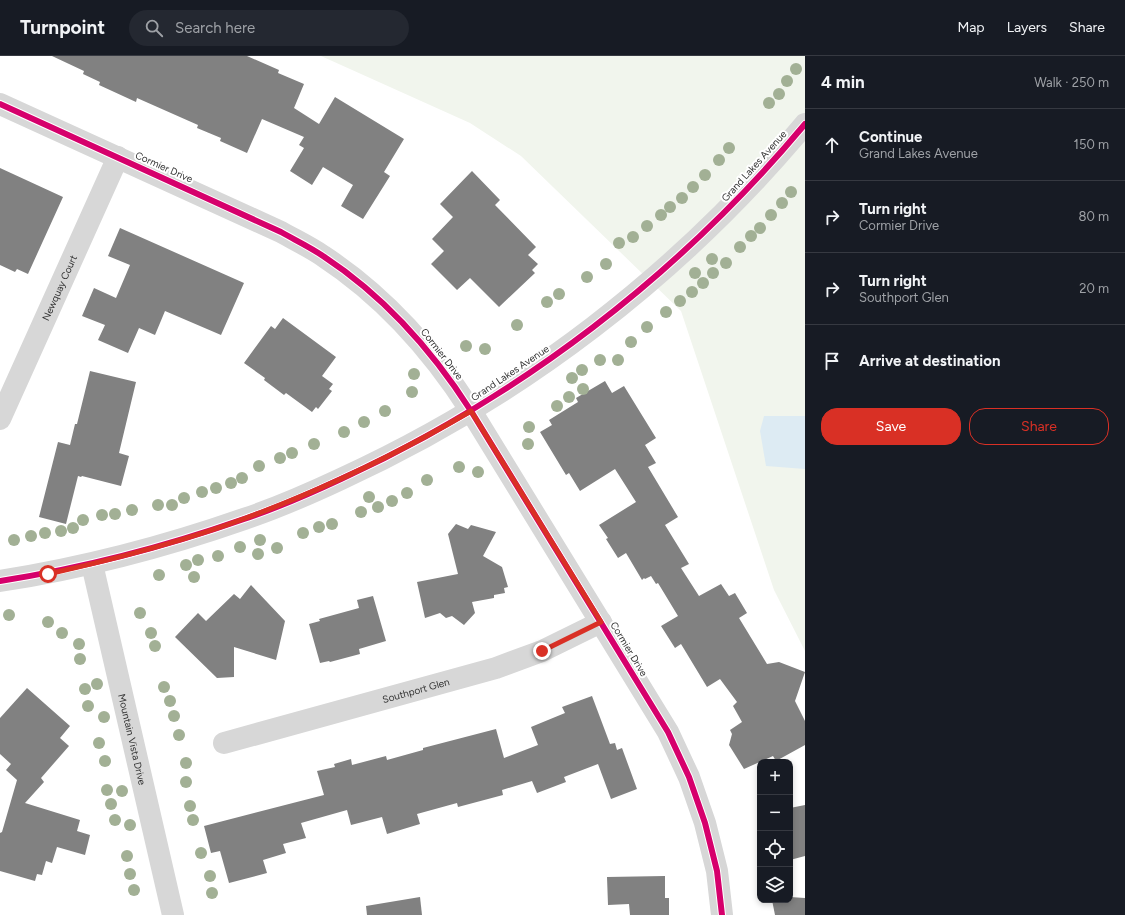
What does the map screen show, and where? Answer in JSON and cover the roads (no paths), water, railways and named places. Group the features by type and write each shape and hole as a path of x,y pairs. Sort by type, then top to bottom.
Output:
{"street":[{"name":"Cormier Drive","path":"0,104 282,232 324,256 363,286 394,313 428,350 457,389 471,411 668,732 689,777 707,830 717,871 722,915"},
{"name":"Grand Lakes Avenue","path":"0,581 48,574 92,564 158,547 245,519 309,494 371,465 471,411 547,361 650,282 718,220 780,154 805,124"},
{"name":"Newquay Court","path":"0,419 118,157"},
{"name":"Mountain Vista Drive","path":"92,564 173,915"},
{"name":"Southport Glen","path":"224,743 496,668 542,651 601,622"}]}
